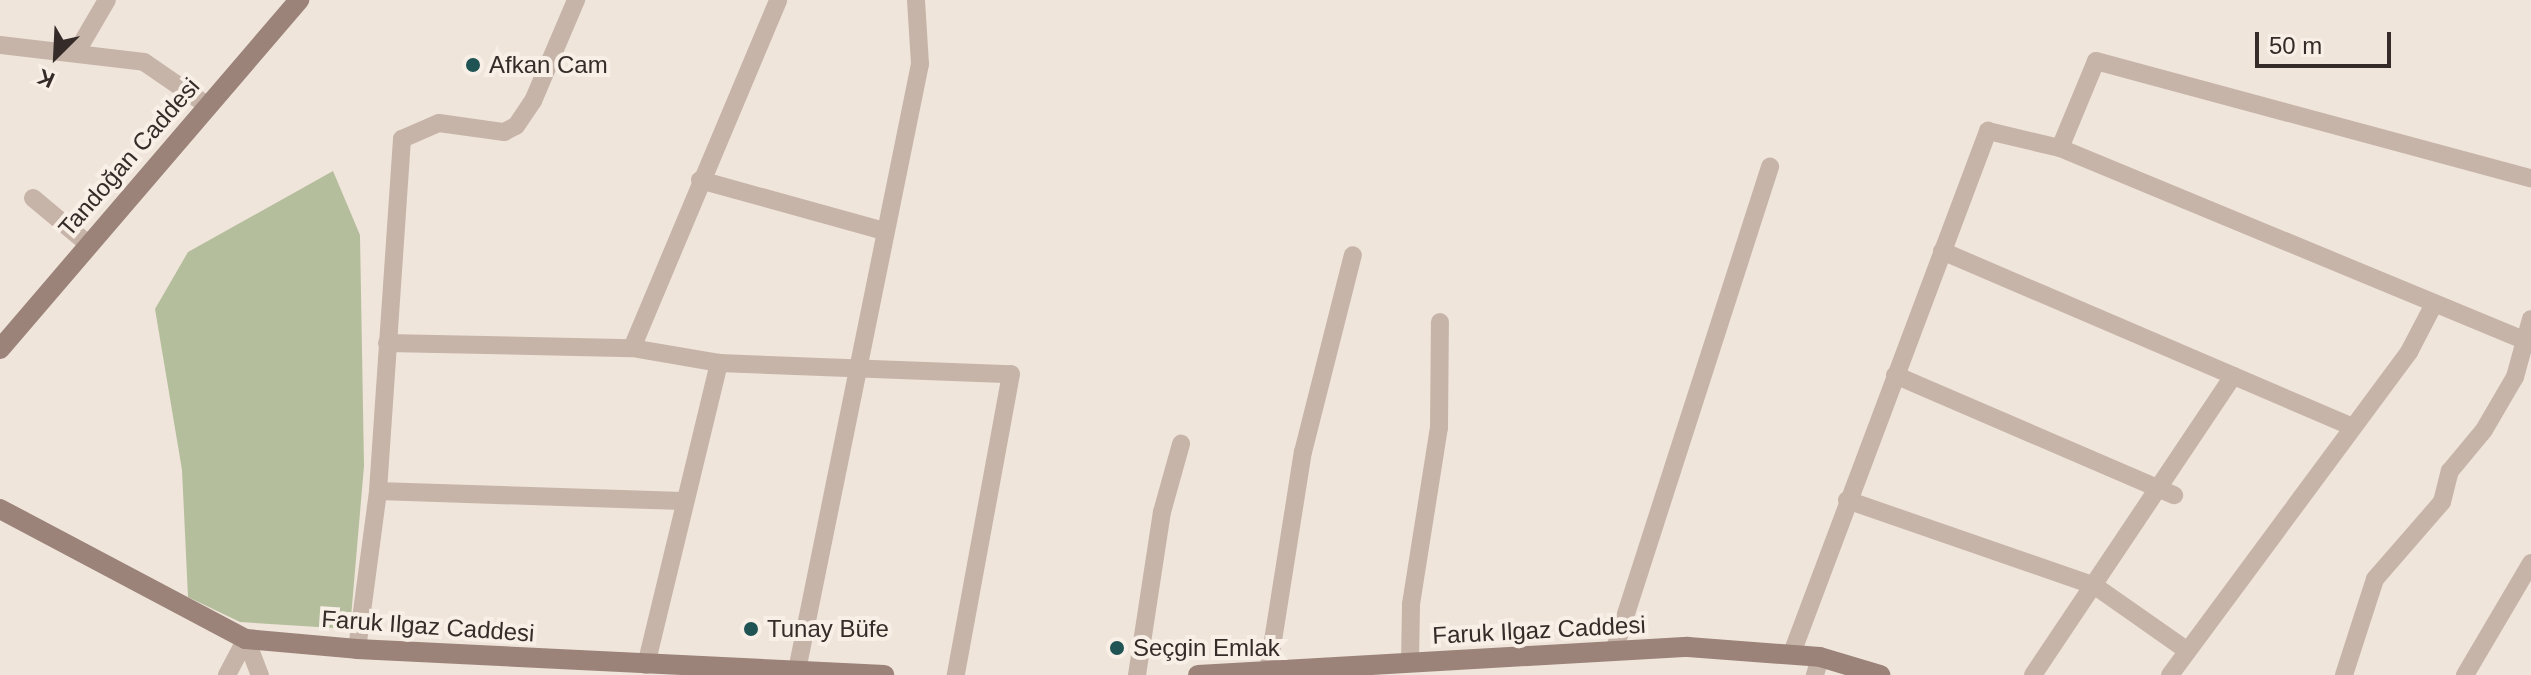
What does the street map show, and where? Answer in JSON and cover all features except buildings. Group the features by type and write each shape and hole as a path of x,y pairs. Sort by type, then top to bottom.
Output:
{"street":[{"path":"76,53 107,0"},
{"name":"Tandoğan Caddesi","path":"0,349 299,0"},
{"path":"357,649 378,491 402,139 439,123 504,132 516,126 533,101 576,0"},
{"path":"632,348 778,0"},
{"path":"796,672 920,64 916,0"},
{"path":"0,45 144,62 208,106"},
{"path":"2060,148 2096,61 2531,178"},
{"path":"1792,653 1988,131 2060,148 2527,342"},
{"path":"1614,651 1770,167"},
{"path":"700,180 884,231"},
{"path":"33,198 88,244"},
{"path":"1942,251 2351,426"},
{"path":"1268,672 1303,452 1353,255"},
{"path":"2170,675 2351,426 2409,352 2434,304"},
{"path":"2344,675 2375,579 2442,502 2450,471 2484,430 2515,377 2531,319"},
{"path":"1410,663 1411,604 1439,428 1440,322"},
{"path":"387,343 632,348 719,363 1011,374 956,675"},
{"path":"646,665 683,501 719,363"},
{"path":"1895,375 2174,495"},
{"path":"2033,675 2233,376"},
{"path":"1137,675 1162,512 1181,444"},
{"path":"378,491 683,501"},
{"path":"1847,500 2095,586 2188,651"},
{"name":"Faruk Ilgaz Caddesi","path":"0,509 246,639 357,649 646,665 689,671 884,675"},
{"path":"2465,675 2531,563"},
{"path":"227,675 246,639"},
{"path":"246,639 260,675"},
{"name":"Faruk Ilgaz Caddesi","path":"1198,675 1688,647 1792,653 1817,666 1880,675"}],"green space":[{"path":"333,171 360,235 364,466 350,629 240,622 188,597 182,470 155,309 188,252"}],"place":[{"name":"Afkan Cam","path":"473,65"},
{"name":"Tunay Büfe","path":"751,629"},
{"name":"Seçgin Emlak","path":"1117,648"}]}
